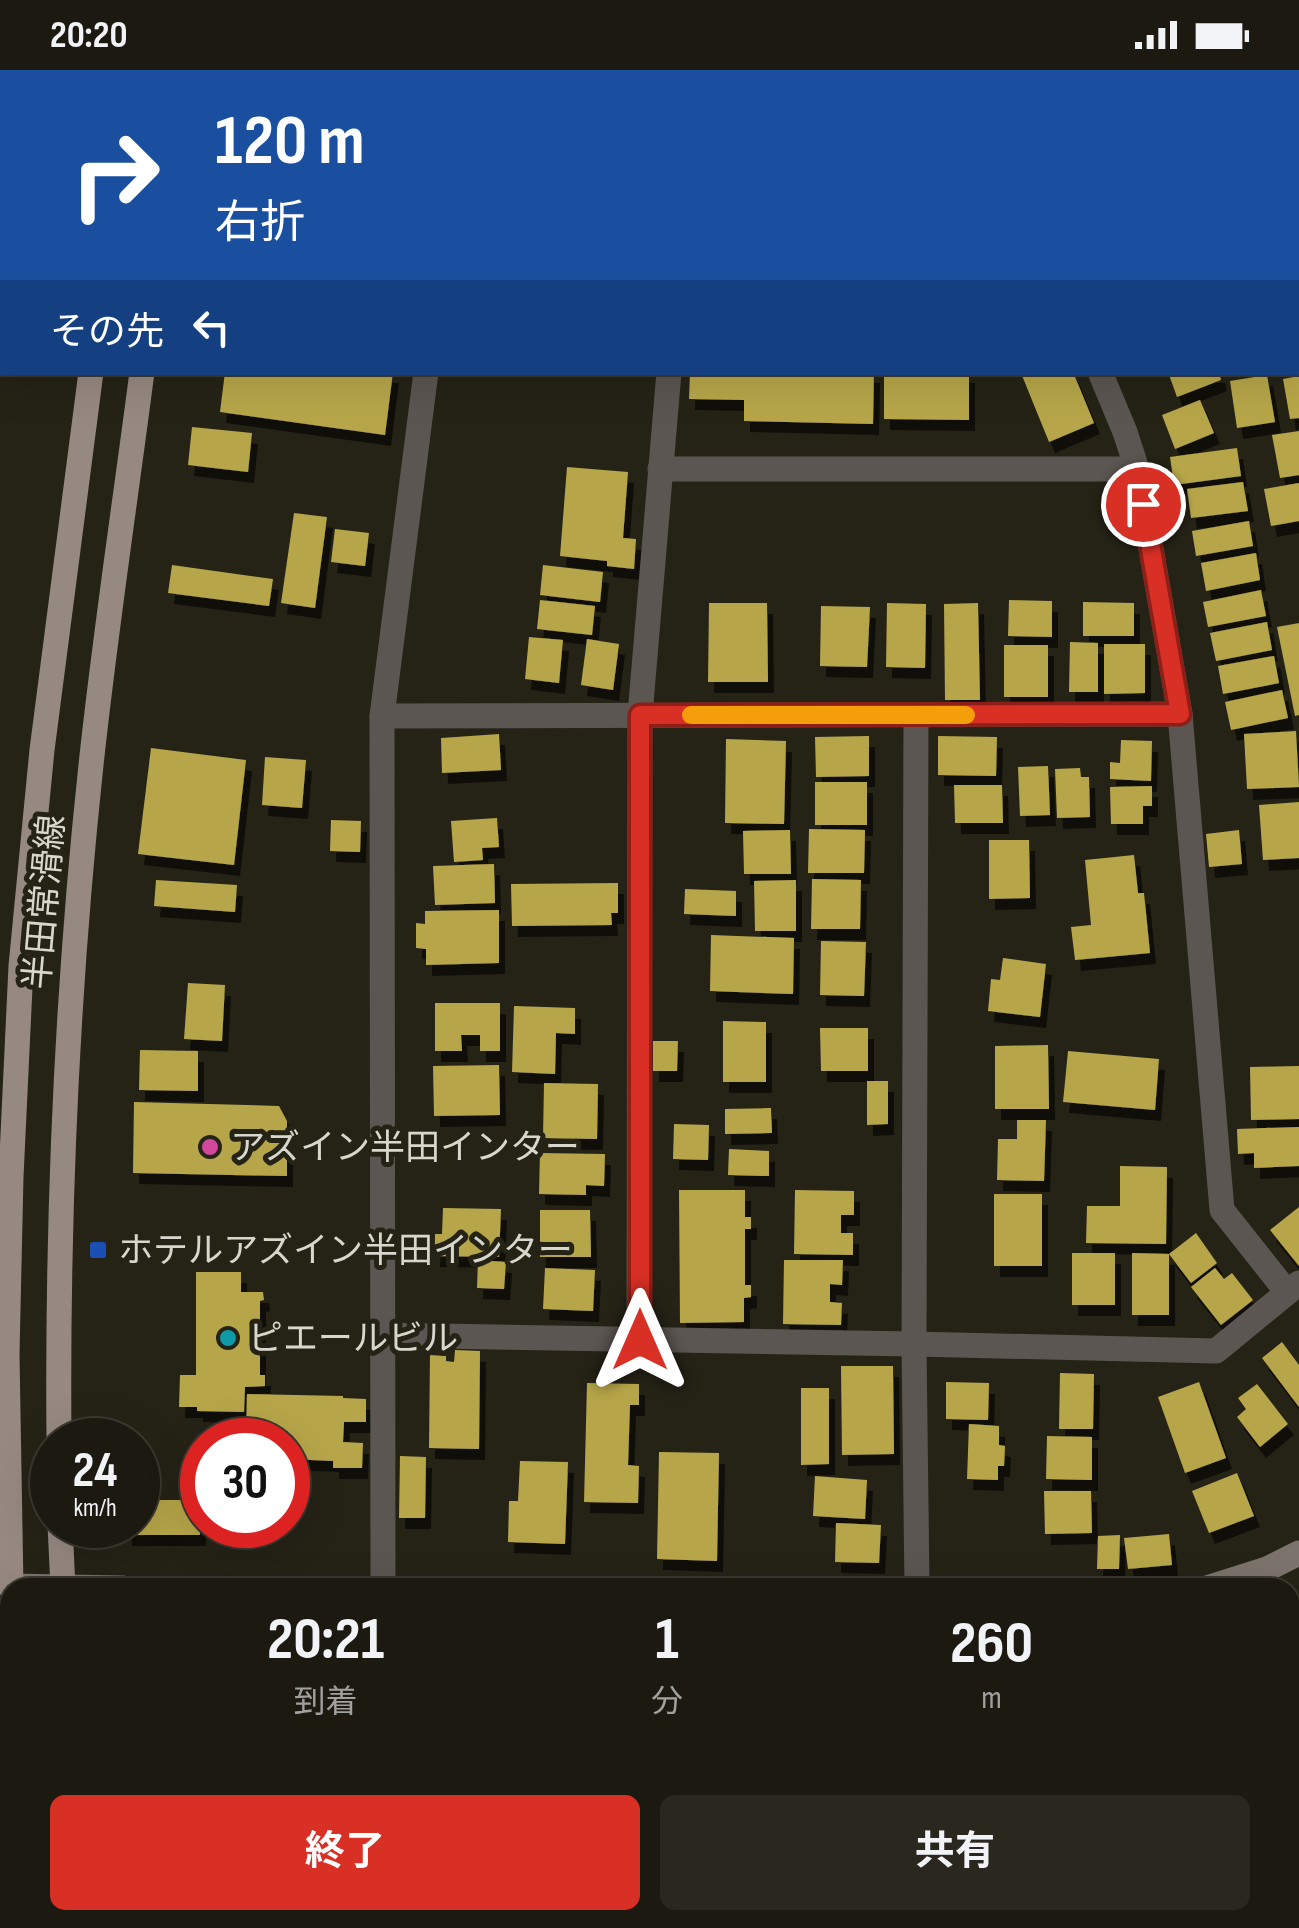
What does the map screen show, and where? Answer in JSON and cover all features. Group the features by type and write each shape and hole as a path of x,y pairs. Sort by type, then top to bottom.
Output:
{"main road":[{"name":"半田常滑線","path":"11,1578 6,1354 21,966 42,750 91,375"},
{"name":"半田常滑線","path":"58,1418 62,1167 73,968 91,763 142,375"},
{"path":"61,1548 63,1578"}],"street":[{"path":"383,1578 382,716 426,375"},
{"path":"640,1340 640,715 668,375"},
{"path":"382,1336 1216,1351 1293,1288 1222,1210 1180,714 1137,470 1101,375"},
{"path":"660,469 1137,470"},
{"path":"382,716 1180,714"},
{"path":"916,715 917,1578"},
{"path":"1239,1578 1299,1553"}],"building":[{"path":"225,375 393,375 385,435 220,412"},
{"path":"690,375 874,375 873,424 744,421 744,400 689,399"},
{"path":"884,375 969,375 969,420 884,419"},
{"path":"1022,375 1074,375 1094,423 1049,442"},
{"path":"1169,375 1220,375 1221,380 1177,397"},
{"path":"1267,375 1275,422 1237,428 1230,381"},
{"path":"1299,376 1299,418 1290,419 1283,379"},
{"path":"1200,400 1214,433 1175,449 1162,415"},
{"path":"192,427 252,433 248,472 188,465"},
{"path":"1299,431 1299,475 1280,478 1272,435"},
{"path":"1237,448 1241,476 1174,485 1170,457"},
{"path":"567,467 628,472 623,538 636,539 634,569 607,566 607,561 560,556"},
{"path":"1243,482 1248,511 1191,518 1187,489"},
{"path":"1299,483 1299,521 1271,526 1264,489"},
{"path":"294,513 327,517 315,608 281,603"},
{"path":"1249,521 1253,546 1196,556 1192,531"},
{"path":"335,529 369,533 365,566 331,562"},
{"path":"1256,553 1260,580 1206,591 1201,563"},
{"path":"172,565 273,579 269,606 168,593"},
{"path":"543,565 603,572 600,602 540,595"},
{"path":"1261,590 1266,616 1208,627 1203,602"},
{"path":"540,600 595,606 592,635 537,629"},
{"path":"1009,600 1052,601 1052,637 1008,636"},
{"path":"1083,602 1134,603 1134,636 1083,636"},
{"path":"709,603 767,603 768,682 708,682"},
{"path":"887,603 926,604 925,668 886,667"},
{"path":"978,603 980,700 945,700 944,604"},
{"path":"821,606 870,607 867,667 820,666"},
{"path":"1267,622 1272,650 1216,661 1210,633"},
{"path":"1299,623 1299,715 1295,716 1277,627"},
{"path":"529,637 563,640 559,683 525,679"},
{"path":"587,639 619,644 613,690 581,685"},
{"path":"1070,642 1098,643 1098,692 1069,692"},
{"path":"1104,644 1145,644 1145,693 1104,694"},
{"path":"1004,645 1048,645 1048,697 1004,697"},
{"path":"1274,656 1279,683 1223,694 1218,666"},
{"path":"1282,690 1288,718 1231,730 1225,702"},
{"path":"1296,731 1299,787 1247,789 1244,734"},
{"path":"499,734 501,770 442,773 441,738"},
{"path":"869,736 869,776 816,777 815,737"},
{"path":"938,736 997,737 996,776 938,775"},
{"path":"726,739 786,741 784,824 725,823"},
{"path":"1121,740 1152,741 1151,781 1110,779 1110,762 1120,763"},
{"path":"151,748 246,760 234,865 138,854"},
{"path":"265,757 306,760 302,808 262,805"},
{"path":"1048,766 1050,815 1020,816 1018,767"},
{"path":"1080,768 1081,777 1089,777 1090,817 1057,818 1055,769"},
{"path":"815,782 867,782 867,825 815,825"},
{"path":"954,785 1002,785 1003,823 955,823"},
{"path":"1152,786 1152,806 1143,806 1143,824 1111,824 1110,787"},
{"path":"1299,802 1299,858 1263,860 1259,805"},
{"path":"497,818 499,847 482,848 483,860 454,862 451,821"},
{"path":"331,820 361,821 360,852 330,851"},
{"path":"809,829 865,830 864,873 808,873"},
{"path":"790,830 791,874 744,874 743,831"},
{"path":"1239,830 1242,864 1209,867 1206,834"},
{"path":"989,840 1029,840 1030,898 989,899"},
{"path":"1134,855 1138,893 1144,893 1150,953 1075,960 1071,927 1091,925 1085,860"},
{"path":"494,864 495,903 435,905 433,866"},
{"path":"812,879 861,880 860,929 811,929"},
{"path":"156,880 237,885 235,912 154,906"},
{"path":"796,880 796,931 755,931 754,881"},
{"path":"618,883 618,913 611,913 612,925 512,926 511,884"},
{"path":"685,889 736,891 736,916 684,914"},
{"path":"499,910 499,963 426,965 426,949 416,948 416,923 425,924 425,911"},
{"path":"711,935 794,938 793,994 710,991"},
{"path":"821,941 866,942 864,996 820,995"},
{"path":"1003,958 1046,964 1040,1017 988,1011 991,979 1000,980"},
{"path":"188,983 225,985 222,1041 184,1039"},
{"path":"435,1003 500,1003 500,1051 480,1051 480,1035 461,1035 462,1051 435,1051"},
{"path":"514,1006 575,1008 575,1034 556,1033 555,1074 512,1072"},
{"path":"723,1021 766,1022 766,1082 723,1082"},
{"path":"820,1028 868,1028 868,1071 821,1071"},
{"path":"653,1041 678,1041 677,1071 653,1071"},
{"path":"1048,1045 1049,1109 995,1109 995,1046"},
{"path":"140,1050 198,1051 198,1091 139,1090"},
{"path":"1068,1051 1159,1059 1155,1110 1063,1102"},
{"path":"499,1065 500,1115 434,1116 433,1066"},
{"path":"1299,1066 1299,1119 1251,1120 1250,1067"},
{"path":"867,1081 888,1081 888,1124 867,1125"},
{"path":"544,1083 598,1084 597,1139 543,1138"},
{"name":"アズイン半田インター","path":"134,1102 279,1106 287,1121 287,1176 133,1173"},
{"path":"771,1108 772,1133 725,1134 725,1109"},
{"path":"1017,1120 1046,1120 1044,1181 997,1180 998,1139 1017,1139"},
{"path":"674,1124 709,1125 708,1160 673,1159"},
{"path":"1299,1127 1299,1166 1254,1168 1254,1153 1238,1154 1237,1129"},
{"path":"729,1149 769,1151 769,1176 728,1175"},
{"path":"540,1153 605,1154 604,1186 586,1185 586,1195 539,1194"},
{"path":"1120,1166 1167,1167 1166,1244 1086,1243 1087,1206 1120,1206"},
{"path":"679,1190 745,1190 745,1217 751,1217 751,1229 745,1229 745,1285 751,1285 751,1297 744,1298 744,1322 680,1323"},
{"path":"795,1190 854,1191 854,1215 841,1215 841,1233 853,1233 853,1255 794,1254"},
{"path":"994,1194 1042,1194 1042,1266 994,1266"},
{"path":"1299,1207 1299,1266 1270,1230"},
{"path":"443,1208 501,1209 499,1257 434,1256 435,1234 442,1234"},
{"path":"540,1210 590,1210 591,1257 540,1257"},
{"path":"1196,1233 1217,1263 1191,1283 1169,1254"},
{"path":"1072,1253 1115,1253 1115,1305 1072,1305"},
{"path":"1132,1253 1169,1254 1169,1315 1132,1315"},
{"path":"478,1260 506,1262 504,1289 477,1288"},
{"path":"784,1260 843,1260 842,1285 830,1284 830,1302 842,1303 841,1325 783,1324"},
{"path":"545,1268 595,1270 593,1311 543,1309"},
{"path":"1215,1268 1224,1279 1232,1273 1253,1300 1221,1325 1191,1287"},
{"name":"ピエールビル","path":"196,1272 241,1272 241,1292 263,1292 260,1375 265,1375 265,1386 245,1387 244,1412 179,1407 180,1375 196,1375"},
{"path":"1282,1342 1299,1365 1299,1407 1262,1358"},
{"path":"455,1350 480,1351 479,1449 429,1448 430,1355 446,1356 446,1361 454,1362"},
{"path":"841,1366 893,1366 894,1454 842,1455"},
{"path":"1060,1373 1094,1374 1093,1429 1059,1429"},
{"path":"946,1382 989,1383 988,1420 946,1419"},
{"path":"1199,1382 1226,1458 1185,1473 1158,1397"},
{"path":"587,1383 639,1384 639,1405 630,1405 628,1465 639,1466 638,1503 584,1502"},
{"path":"1257,1384 1288,1424 1260,1447 1237,1417 1246,1409 1238,1398"},
{"path":"801,1388 829,1388 829,1464 801,1465"},
{"path":"247,1394 366,1399 366,1422 344,1422 343,1442 363,1443 362,1468 333,1468 333,1461 310,1460 310,1418 246,1418"},
{"path":"969,1424 999,1426 999,1445 1005,1446 1004,1466 998,1466 998,1480 967,1479"},
{"path":"1047,1436 1092,1437 1092,1480 1046,1479"},
{"path":"659,1452 719,1453 717,1561 657,1559"},
{"path":"400,1456 426,1457 425,1518 399,1518"},
{"path":"520,1461 568,1462 565,1544 508,1542 509,1501 518,1501"},
{"path":"1237,1473 1254,1516 1209,1533 1192,1491"},
{"path":"815,1476 867,1480 865,1519 813,1516"},
{"path":"1044,1491 1091,1491 1092,1533 1045,1534"},
{"path":"160,1500 180,1500 180,1535 160,1535"},
{"path":"836,1523 881,1525 879,1563 835,1562"},
{"path":"1169,1534 1172,1565 1128,1569 1124,1538"},
{"path":"1120,1535 1119,1569 1097,1569 1098,1536"}],"slow traffic":[{"path":"691,715 966,715"}],"place":[{"name":"アズイン半田インター","path":"210,1147"},
{"name":"ホテルアズイン半田インター","path":"98,1250"},
{"name":"ピエールビル","path":"228,1338"}],"route":[{"path":"640,1340 640,715 1180,714 1143,504"}]}
